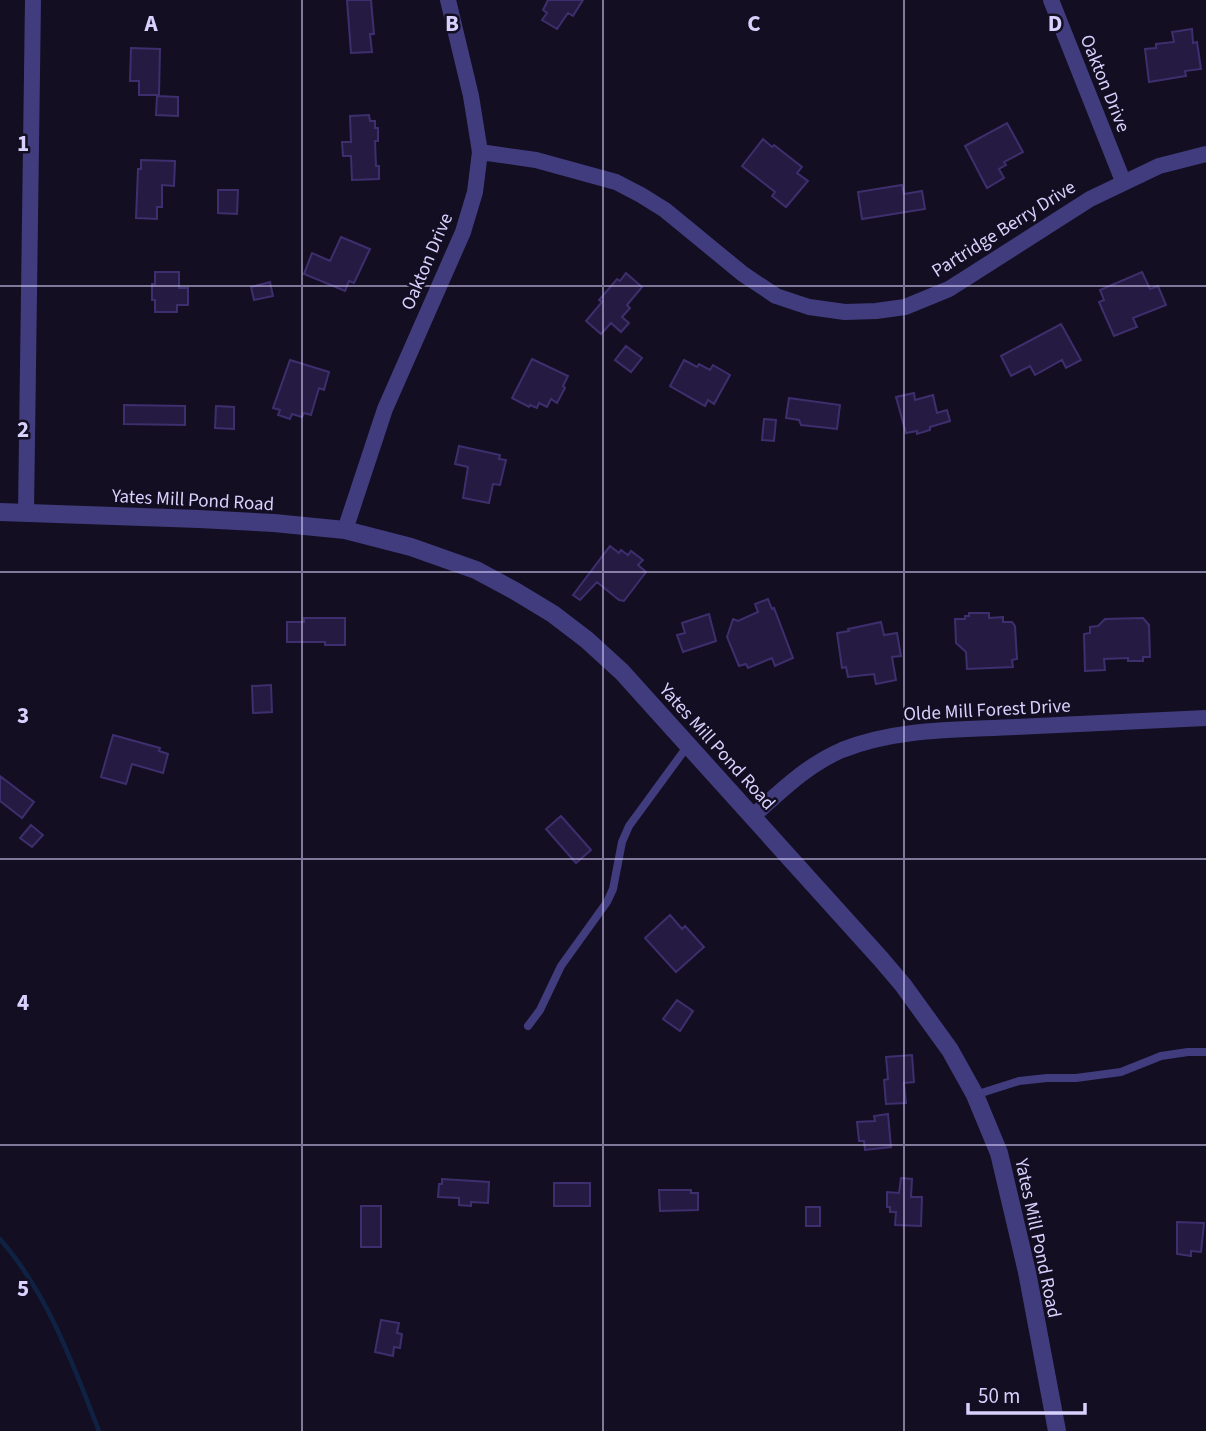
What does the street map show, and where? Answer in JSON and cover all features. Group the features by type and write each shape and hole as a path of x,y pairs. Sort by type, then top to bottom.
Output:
{"street":[{"path":"26,513 33,0"},
{"name":"Oakton Drive","path":"345,530 385,409 463,232 475,192 480,152 471,96 448,0"},
{"name":"Oakton Drive","path":"1051,0 1123,181"},
{"name":"Partridge Berry Drive","path":"480,152 536,160 616,182 665,210 743,274 776,296 809,307 845,312 905,307 949,289 1090,199 1123,181 1159,166 1206,154"},
{"name":"Yates Mill Pond Road","path":"0,512 199,519 345,530 411,547 476,570 553,614 587,640 622,672 689,744 903,985 950,1050 975,1095 999,1153 1027,1272 1057,1431"},
{"name":"Olde Mill Forest Drive","path":"753,816 799,774 822,760 882,738 907,733 1206,718"}],"lane":[{"path":"528,1026 540,1010 561,966 607,902 613,889 622,842 629,826 689,744"},
{"path":"975,1095 1019,1081 1076,1079 1121,1072 1161,1056 1206,1052"}],"building":[{"path":"347,0 371,0 374,34 370,34 372,52 351,53"},
{"path":"548,0 583,0 573,16 568,13 557,29 542,20 547,13 543,10"},
{"path":"1192,29 1201,69 1185,71 1186,76 1149,82 1145,49 1156,48 1156,44 1174,42 1172,32"},
{"path":"131,48 160,49 159,95 139,95 139,81 130,81"},
{"path":"157,96 178,97 178,116 156,115"},
{"path":"369,115 370,121 375,121 375,128 378,128 378,141 375,141 379,179 352,180 351,156 343,156 342,142 351,142 350,116"},
{"path":"1007,123 1023,152 1004,162 1006,165 999,169 1004,178 987,188 965,146"},
{"path":"763,139 802,167 797,173 808,181 786,207 772,196 775,192 742,166"},
{"path":"141,160 175,161 174,186 162,185 162,207 157,207 157,219 136,218 138,169 141,169"},
{"path":"902,185 904,194 922,191 925,209 862,219 858,192"},
{"path":"218,190 238,190 237,214 218,213"},
{"path":"341,237 370,249 354,283 349,281 345,291 304,274 312,253 330,261"},
{"path":"155,272 179,272 179,288 188,288 188,305 177,305 177,312 155,312 152,284 155,284"},
{"path":"1142,272 1150,289 1158,286 1166,305 1133,318 1137,327 1114,336 1099,302 1104,300 1100,290"},
{"path":"626,273 642,287 627,305 630,308 622,317 629,323 621,332 611,323 601,334 586,321 602,302 599,300 617,279 620,281"},
{"path":"270,282 273,296 254,300 251,287"},
{"path":"1061,324 1081,360 1066,368 1062,360 1035,375 1030,366 1011,376 1001,356"},
{"path":"626,346 642,358 631,372 615,360"},
{"path":"532,359 568,376 557,403 551,399 547,407 539,403 537,408 512,398"},
{"path":"290,360 329,372 324,390 319,388 311,415 304,413 302,417 292,414 290,419 278,415 280,410 273,408"},
{"path":"684,360 710,370 713,365 730,375 714,404 708,400 705,406 670,386"},
{"path":"914,393 915,400 933,395 937,413 947,410 950,421 917,434 917,431 906,433 896,397"},
{"path":"789,398 840,405 837,429 801,425 799,420 786,418"},
{"path":"124,405 185,406 185,425 124,424"},
{"path":"216,406 234,407 234,429 215,428"},
{"path":"764,419 776,420 774,441 762,440"},
{"path":"459,446 500,455 499,459 506,460 500,485 493,484 489,503 463,498 468,467 455,464"},
{"path":"610,546 619,553 621,550 628,555 631,551 643,560 638,565 646,572 624,601 597,582 580,600 573,595"},
{"path":"768,599 793,658 775,666 772,658 748,668 746,664 739,666 727,637 733,619 738,621 758,612 755,604"},
{"path":"969,613 989,613 989,618 1003,617 1003,622 1012,622 1015,626 1017,659 1012,660 1013,667 967,669 966,652 956,643 955,619 965,619"},
{"path":"709,614 716,641 683,652 677,635 685,633 682,623"},
{"path":"304,618 345,618 345,645 287,642 287,622 304,622"},
{"path":"1143,618 1149,625 1150,657 1143,657 1143,661 1128,661 1128,658 1104,659 1105,670 1085,671 1084,634 1090,633 1090,627 1098,626 1105,619"},
{"path":"881,622 884,635 897,633 901,656 892,657 896,680 876,684 874,674 848,677 846,667 842,668 837,633"},
{"path":"271,685 272,712 253,713 252,686"},
{"path":"113,735 160,748 159,751 168,754 163,773 132,764 126,784 101,777"},
{"path":"0,776 34,802 22,818 0,801"},
{"path":"561,816 591,850 576,863 546,829"},
{"path":"31,825 43,835 32,847 20,838"},
{"path":"670,915 682,929 685,926 704,947 676,972 645,938"},
{"path":"677,1000 693,1011 680,1031 663,1019"},
{"path":"912,1055 914,1082 904,1083 906,1103 886,1104 886,1057"},
{"path":"888,1114 891,1147 865,1150 864,1141 859,1141 857,1122 875,1121 874,1116"},
{"path":"901,1178 912,1179 911,1197 922,1197 921,1226 895,1225 896,1212 890,1212 890,1207 887,1207 887,1192 899,1193"},
{"path":"442,1179 489,1182 488,1203 471,1202 471,1206 459,1205 459,1198 438,1197"},
{"path":"554,1183 590,1183 590,1206 554,1206"},
{"path":"659,1190 691,1190 691,1193 698,1193 698,1210 660,1211"},
{"path":"361,1206 381,1206 381,1247 361,1247"},
{"path":"806,1207 820,1207 820,1226 806,1226"},
{"path":"1177,1222 1204,1223 1201,1252 1191,1251 1191,1256 1177,1254"},
{"path":"381,1320 399,1323 397,1333 402,1334 400,1348 394,1347 393,1356 375,1352"}],"waterway":[{"path":"0,1239 17,1260 46,1306 99,1431"}]}
